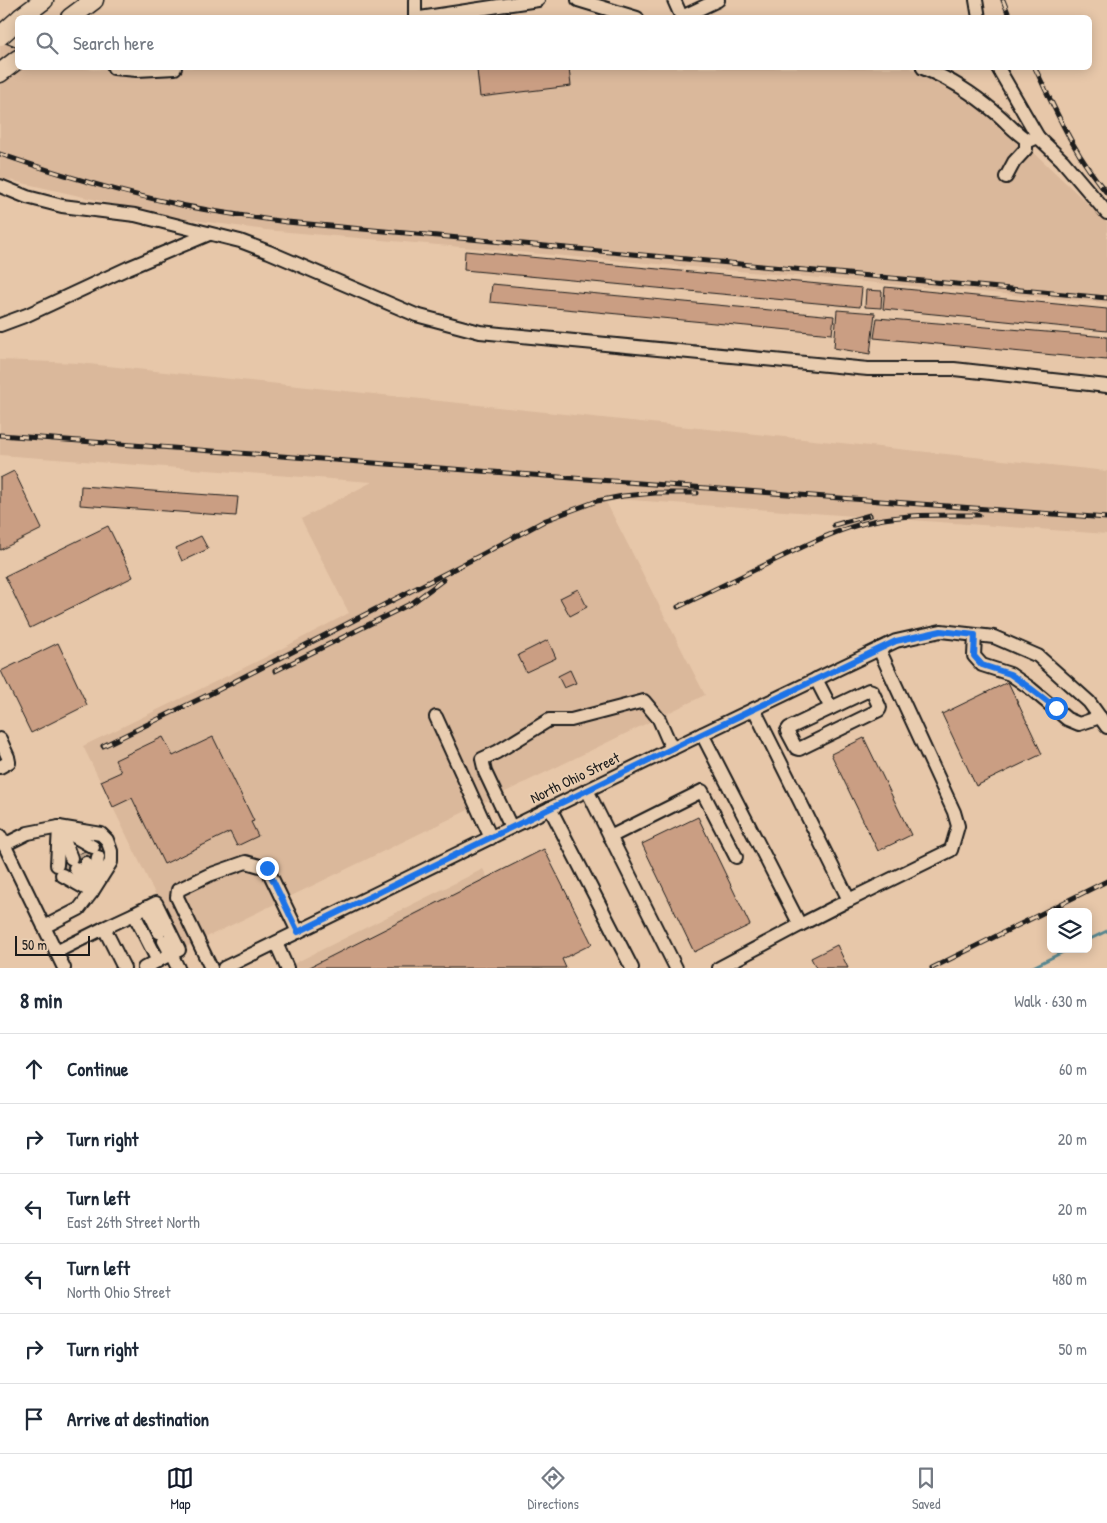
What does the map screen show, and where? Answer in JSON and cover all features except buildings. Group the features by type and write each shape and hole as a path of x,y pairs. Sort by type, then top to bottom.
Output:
{"highway":[{"path":"24,15 44,0"},
{"path":"74,15 94,0"},
{"path":"0,34 15,22"},
{"path":"0,73 15,61"}],"street":[{"path":"414,0 415,15"},
{"path":"440,15 538,0"},
{"path":"578,0 627,15"},
{"path":"674,0 681,15"},
{"path":"686,15 718,0"},
{"path":"976,0 978,15"},
{"path":"0,34 15,39"},
{"path":"928,70 972,93 1023,138 1032,138"},
{"path":"999,70 1032,138 1062,160 1107,213"},
{"path":"1006,177 1014,162 1026,149 1032,138"},
{"path":"0,186 27,197 62,206 135,215 240,241 270,252 384,303 416,315 480,332 868,369 954,369 1107,386"},
{"path":"0,325 44,308 128,268 209,234"},
{"name":"North Ohio Street","path":"224,968 896,641 944,632 994,637 1038,656 1089,702 1103,722"},
{"path":"975,635 974,656 982,665 1010,674 1073,722 1079,724 1103,722"},
{"path":"719,968 800,924 951,850 958,826 954,812 879,649"},
{"path":"816,679 831,708"},
{"path":"870,690 880,708 799,749 796,748 787,731 789,728 831,708 870,690"},
{"path":"511,827 485,772 482,760 549,720 571,720 644,701 658,720 672,749"},
{"path":"754,709 849,900"},
{"path":"436,717 491,838"},
{"path":"702,734 800,924"},
{"path":"0,739 8,757 8,762 0,767"},
{"path":"587,790 676,968"},
{"path":"610,837 702,790 736,857"},
{"path":"550,808 632,968"},
{"path":"59,827 92,892"},
{"path":"59,827 92,892"},
{"path":"44,927 79,909 111,862 111,850 101,834 59,827 2,840 56,952 64,968"},
{"path":"211,968 177,897 178,890 209,875 246,862 267,868 298,932"},
{"path":"56,952 156,903 179,950 144,968"},
{"path":"147,907 178,968"},
{"path":"134,914 158,961"},
{"path":"104,928 124,968"},
{"path":"276,943 287,968"}],"shaded area":[{"path":"0,39 15,45 15,70 915,70 949,85 1004,124 1107,222 1107,303 266,230 171,217 0,177"},
{"path":"0,360 79,363 1107,471 1107,534 604,498 705,695 182,949 83,746 264,658 349,613 301,519 372,482 0,455"},
{"path":"483,869 532,968 285,968"}],"waterway":[{"path":"1092,938 1107,931"},
{"path":"1031,968 1061,953"}],"tunnel":[{"path":"82,853 86,863"},
{"path":"63,862 68,872"}],"railway":[{"path":"1003,0 1009,15"},
{"path":"1036,70 1076,149 1107,193"},
{"path":"0,154 132,194 204,209 287,222 1107,298"},
{"path":"0,435 1107,518"},
{"path":"103,746 216,691 546,520 597,501 623,496 655,493 697,493"},
{"path":"834,525 870,515"},
{"path":"678,607 808,544 860,524 913,516 979,515"},
{"path":"275,671 412,603 443,580"},
{"path":"932,968 1107,881"}],"route":[{"path":"267,868 298,932 896,641 941,631 975,635 974,656 982,665 1010,674 1056,708"}]}
